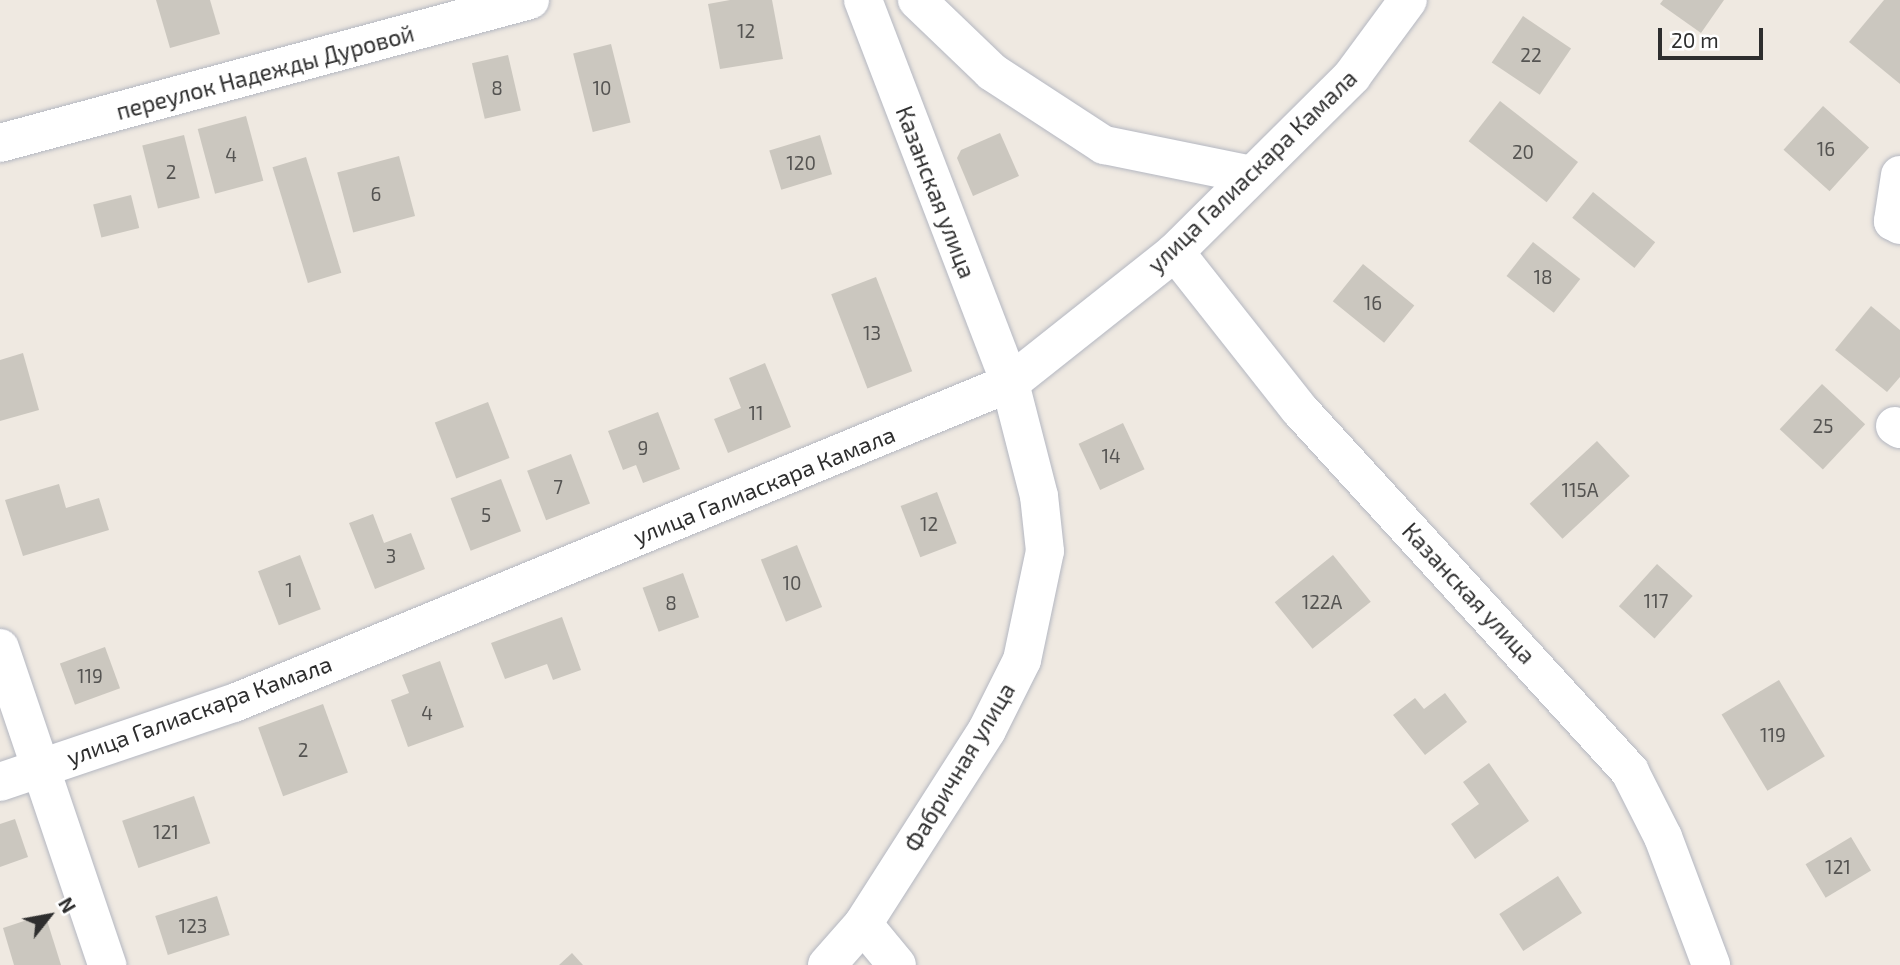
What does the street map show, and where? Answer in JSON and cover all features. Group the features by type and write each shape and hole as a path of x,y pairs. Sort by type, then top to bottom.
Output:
{"street":[{"name":"переулок Надежды Дуровой","path":"0,143 530,0"},
{"name":"Казанская улица","path":"863,0 1010,383"},
{"path":"917,0 992,72 1104,145 1251,175"},
{"name":"улица Галиаскара Камала","path":"0,782 234,703 1010,383 1175,252 1352,76 1408,0"},
{"path":"1900,175 1893,221 1900,225"},
{"name":"Казанская улица","path":"1175,252 1299,408 1630,772 1664,837 1711,965"},
{"name":"Фабричная улица","path":"827,965 863,924 987,730 1022,660 1037,608 1045,551 1039,496 1010,383"},
{"path":"0,648 107,965"},
{"path":"863,924 897,965"}],"building":[{"path":"156,0 210,0 220,34 170,48"},
{"path":"730,0 772,0 783,59 720,69 708,4"},
{"path":"1663,0 1724,0 1701,33 1660,4"},
{"path":"1884,0 1900,0 1900,84 1849,42"},
{"path":"1523,16 1571,48 1540,95 1492,62"},
{"path":"611,44 631,123 593,132 573,53"},
{"path":"508,55 521,111 485,119 472,63"},
{"path":"1500,101 1578,162 1547,202 1469,141"},
{"path":"1823,106 1869,147 1830,191 1784,150"},
{"path":"246,116 263,181 215,194 198,129"},
{"path":"1000,133 1019,176 973,196 957,158 961,150"},
{"path":"184,135 200,198 158,208 142,145"},
{"path":"820,135 832,174 781,190 769,150"},
{"path":"399,156 415,216 353,232 337,173"},
{"path":"306,157 341,273 308,283 273,167"},
{"path":"1593,192 1655,242 1634,268 1572,218"},
{"path":"131,195 139,228 101,237 93,204"},
{"path":"1533,242 1580,279 1554,313 1507,276"},
{"path":"1363,264 1414,306 1384,343 1333,301"},
{"path":"876,277 912,371 867,388 831,294"},
{"path":"1871,306 1900,330 1900,377 1887,392 1835,350"},
{"path":"23,353 39,410 0,421 0,360"},
{"path":"765,363 791,427 728,453 714,419 741,408 729,378"},
{"path":"1822,384 1865,424 1823,470 1780,429"},
{"path":"488,402 510,458 456,478 435,422"},
{"path":"658,412 680,469 643,483 636,465 623,470 608,431"},
{"path":"1123,423 1145,469 1100,490 1079,444"},
{"path":"1597,441 1630,476 1562,539 1530,504"},
{"path":"571,454 590,503 546,520 527,471"},
{"path":"501,479 521,531 471,551 451,498"},
{"path":"59,484 66,508 99,498 109,530 23,556 5,500"},
{"path":"937,492 957,543 920,557 901,506"},
{"path":"373,514 384,543 411,533 425,569 375,589 349,523"},
{"path":"797,545 822,607 786,622 761,560"},
{"path":"300,555 321,609 279,625 258,571"},
{"path":"1333,555 1371,602 1312,649 1275,602"},
{"path":"1657,564 1693,596 1655,638 1619,606"},
{"path":"683,573 699,617 659,632 643,588"},
{"path":"562,617 581,670 553,680 547,664 505,679 491,643"},
{"path":"105,647 120,688 75,705 60,663"},
{"path":"440,661 464,727 408,747 391,700 409,693 402,675"},
{"path":"1779,680 1825,756 1767,791 1722,715"},
{"path":"1445,693 1467,722 1425,755 1393,715 1415,698 1424,709"},
{"path":"323,704 348,773 283,796 258,728"},
{"path":"1489,763 1529,821 1475,859 1451,824 1479,804 1463,782"},
{"path":"194,796 210,843 138,868 122,821"},
{"path":"15,819 28,857 0,867 0,824"},
{"path":"1851,837 1871,870 1826,898 1806,864"},
{"path":"1558,876 1582,913 1523,951 1499,914"},
{"path":"217,896 230,935 168,955 155,916"},
{"path":"45,914 61,965 14,965 3,928"},
{"path":"572,953 583,965 559,965"}]}
